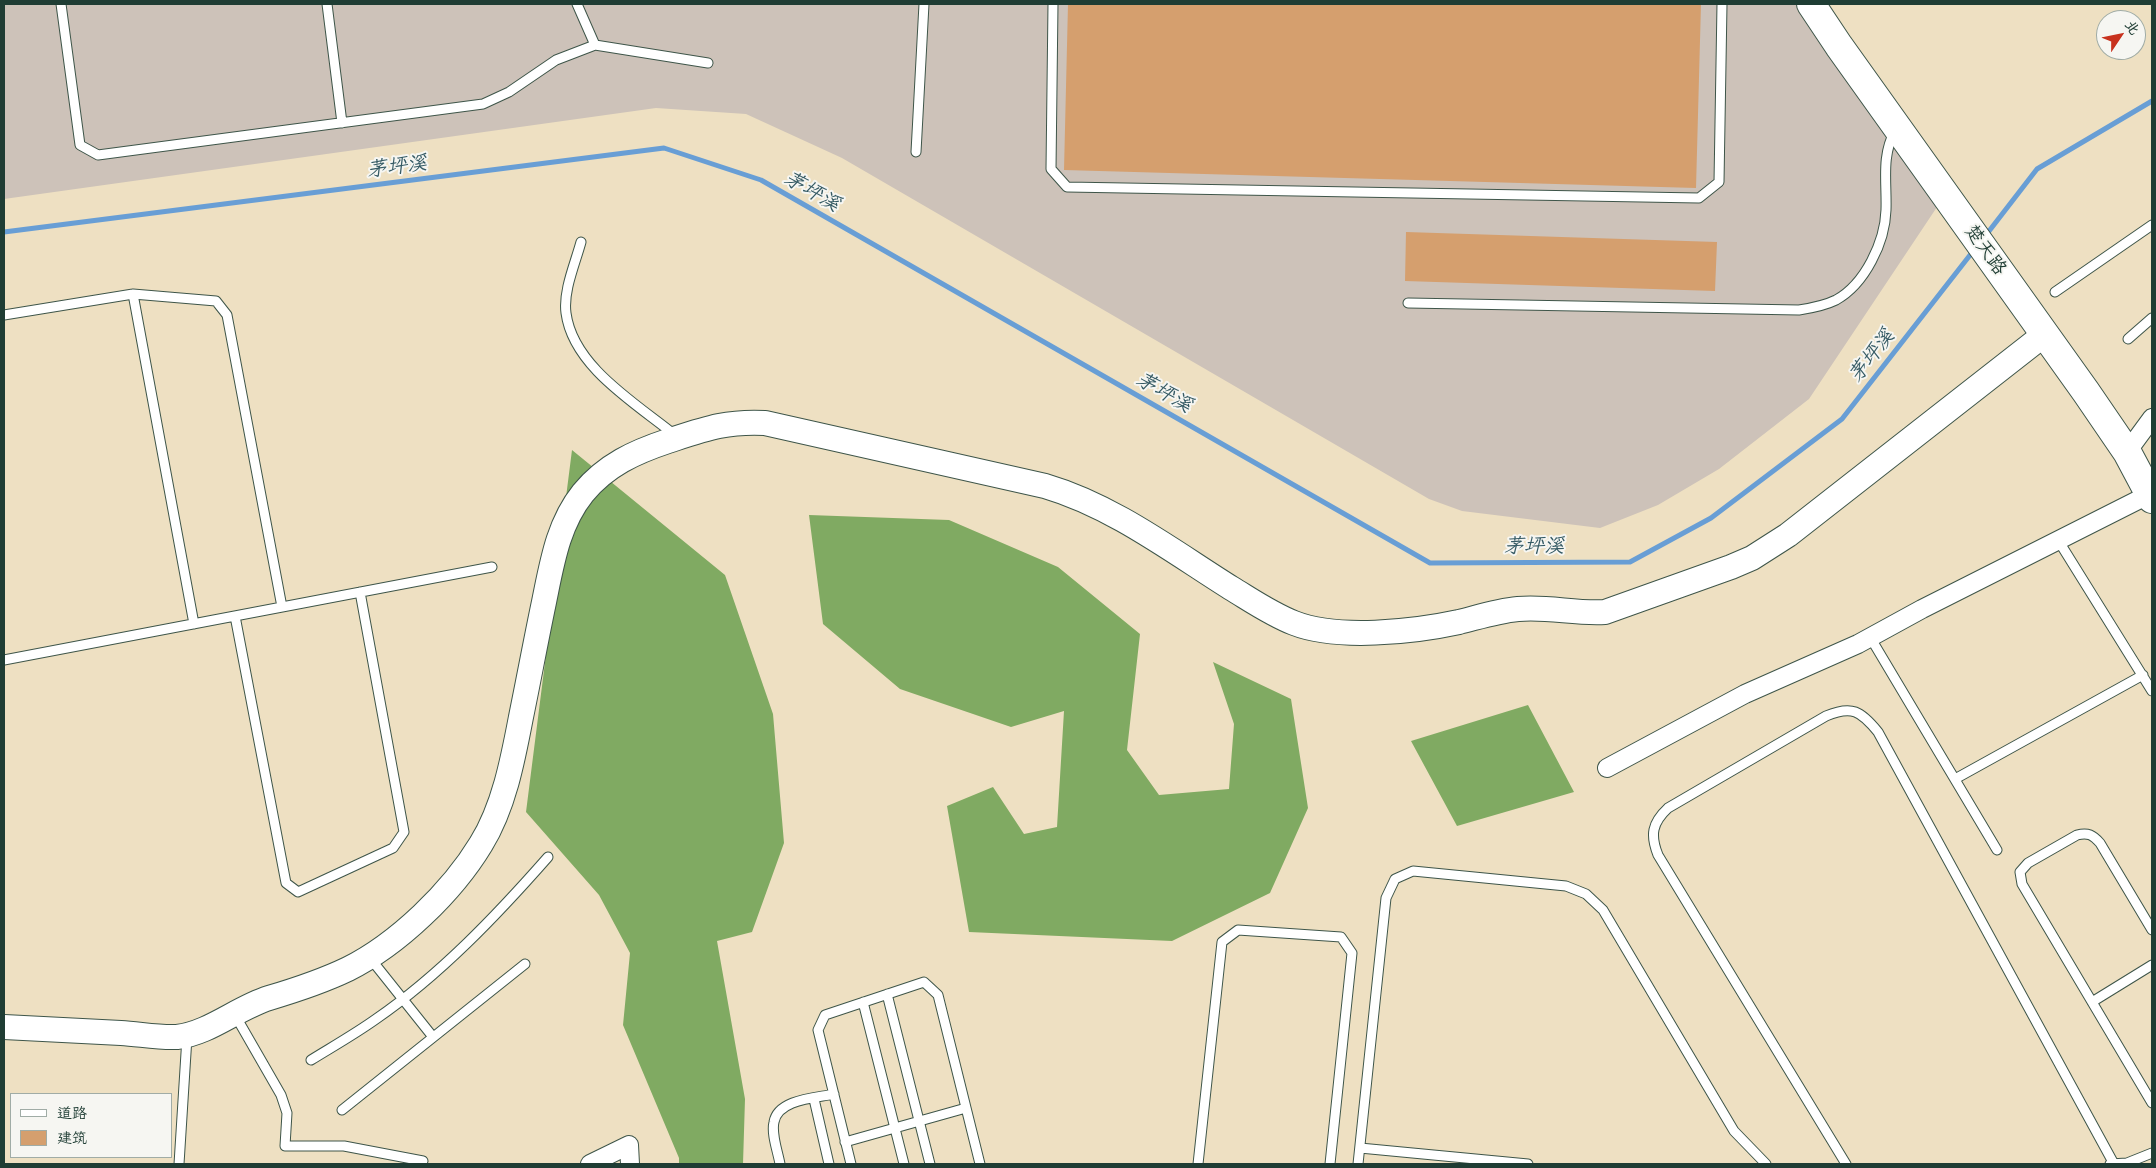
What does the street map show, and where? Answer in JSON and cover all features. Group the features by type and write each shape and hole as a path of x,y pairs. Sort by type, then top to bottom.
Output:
{"highway":[{"name":"楚天路","path":"1811,4 2127,452 2151,497"}],"street":[{"path":"4,1027 177,1036 188,1034 206,1029 233,1013 349,968 387,944 422,914 456,880 483,843 500,801 512,759 552,561 563,526 572,509 596,479 611,466 636,452 712,426 730,423 766,424 1052,488 1104,510 1274,614 1317,630 1363,633 1431,627 1489,612 1520,608 1588,614 1605,612 1731,567 1771,547 1796,529 2045,334"},
{"path":"2127,452 2152,418"},
{"path":"1607,768 1745,694 1826,659 2058,540 2151,497"},
{"path":"590,1164 628,1145 630,1164"}],"lane":[{"path":"61,4 80,145 98,155 484,104 509,92 556,60 595,45 708,63"},
{"path":"327,4 342,123"},
{"path":"577,4 595,45"},
{"path":"916,152 924,4"},
{"path":"1053,4 1051,169 1067,187 1699,198 1719,182 1722,4"},
{"path":"1408,303 1800,310 1818,308 1836,300 1852,289 1872,260 1878,245 1886,211 1885,162 1888,143 1898,128"},
{"path":"2055,292 2152,225"},
{"path":"581,242 567,298 566,312 572,335 584,357 600,375 678,438"},
{"path":"4,315 133,294 216,301 227,315 282,607"},
{"path":"133,294 194,624"},
{"path":"2128,339 2152,318"},
{"path":"2058,540 2152,691"},
{"path":"4,660 492,567"},
{"path":"235,616 286,883 298,892 393,848 404,832 360,592"},
{"path":"1870,636 1997,850"},
{"path":"1955,779 2143,675"},
{"path":"1846,1164 1658,855 1653,843 1652,830 1659,817 1668,808 1826,716 1840,710 1856,710 1868,719 1878,732 2112,1164 2127,1163 2152,1153"},
{"path":"2152,930 2094,836 2086,833 2077,834 2023,867 2020,872 2022,884 2152,1103"},
{"path":"311,1060 377,1019 402,998 495,917 548,857"},
{"path":"1358,1164 1386,898 1395,879 1413,871 1566,886 1586,894 1603,910 1734,1131 1766,1164"},
{"path":"1198,1164 1222,942 1238,930 1341,937 1352,953 1330,1164"},
{"path":"368,956 433,1037"},
{"path":"342,1110 525,964"},
{"path":"2092,1002 2152,966"},
{"path":"851,1164 818,1030 825,1015 924,982 938,995 980,1164"},
{"path":"887,994 930,1164"},
{"path":"863,1002 904,1164"},
{"path":"233,1013 282,1095 287,1113 285,1146 344,1146 423,1161"},
{"path":"180,1164 188,1034"},
{"path":"780,1164 773,1123 778,1111 787,1105 834,1094"},
{"path":"814,1099 829,1164"},
{"path":"845,1142 966,1108"},
{"path":"1360,1148 1500,1163 1528,1164"}],"shaded area":[{"path":"4,4 1803,4 1937,207 1809,399 1719,469 1658,505 1600,528 1462,511 1429,499 842,158 746,114 656,108 4,199"}],"green space":[{"path":"572,450 725,575 773,714 784,843 752,932 717,941 745,1099 743,1164 679,1164 679,1158 623,1025 630,953 599,895 526,812"},
{"path":"809,515 949,520 1058,567 1140,634 1127,750 1159,795 1229,789 1234,724 1213,662 1291,699 1308,808 1270,893 1172,941 969,932 947,806 993,787 1024,834 1057,827 1064,711 1011,727 900,689 823,624"},
{"path":"1528,705 1574,792 1457,826 1411,741"}],"building":[{"path":"1068,4 1701,4 1696,188 1064,170"},
{"path":"1406,232 1717,242 1715,291 1405,281"}],"waterway":[{"name":"茅坪溪","path":"1986,235 2037,169 2152,101"},
{"name":"茅坪溪","path":"4,232 664,148 761,180 1430,563 1630,562 1711,518 1842,419 1974,250"}]}
